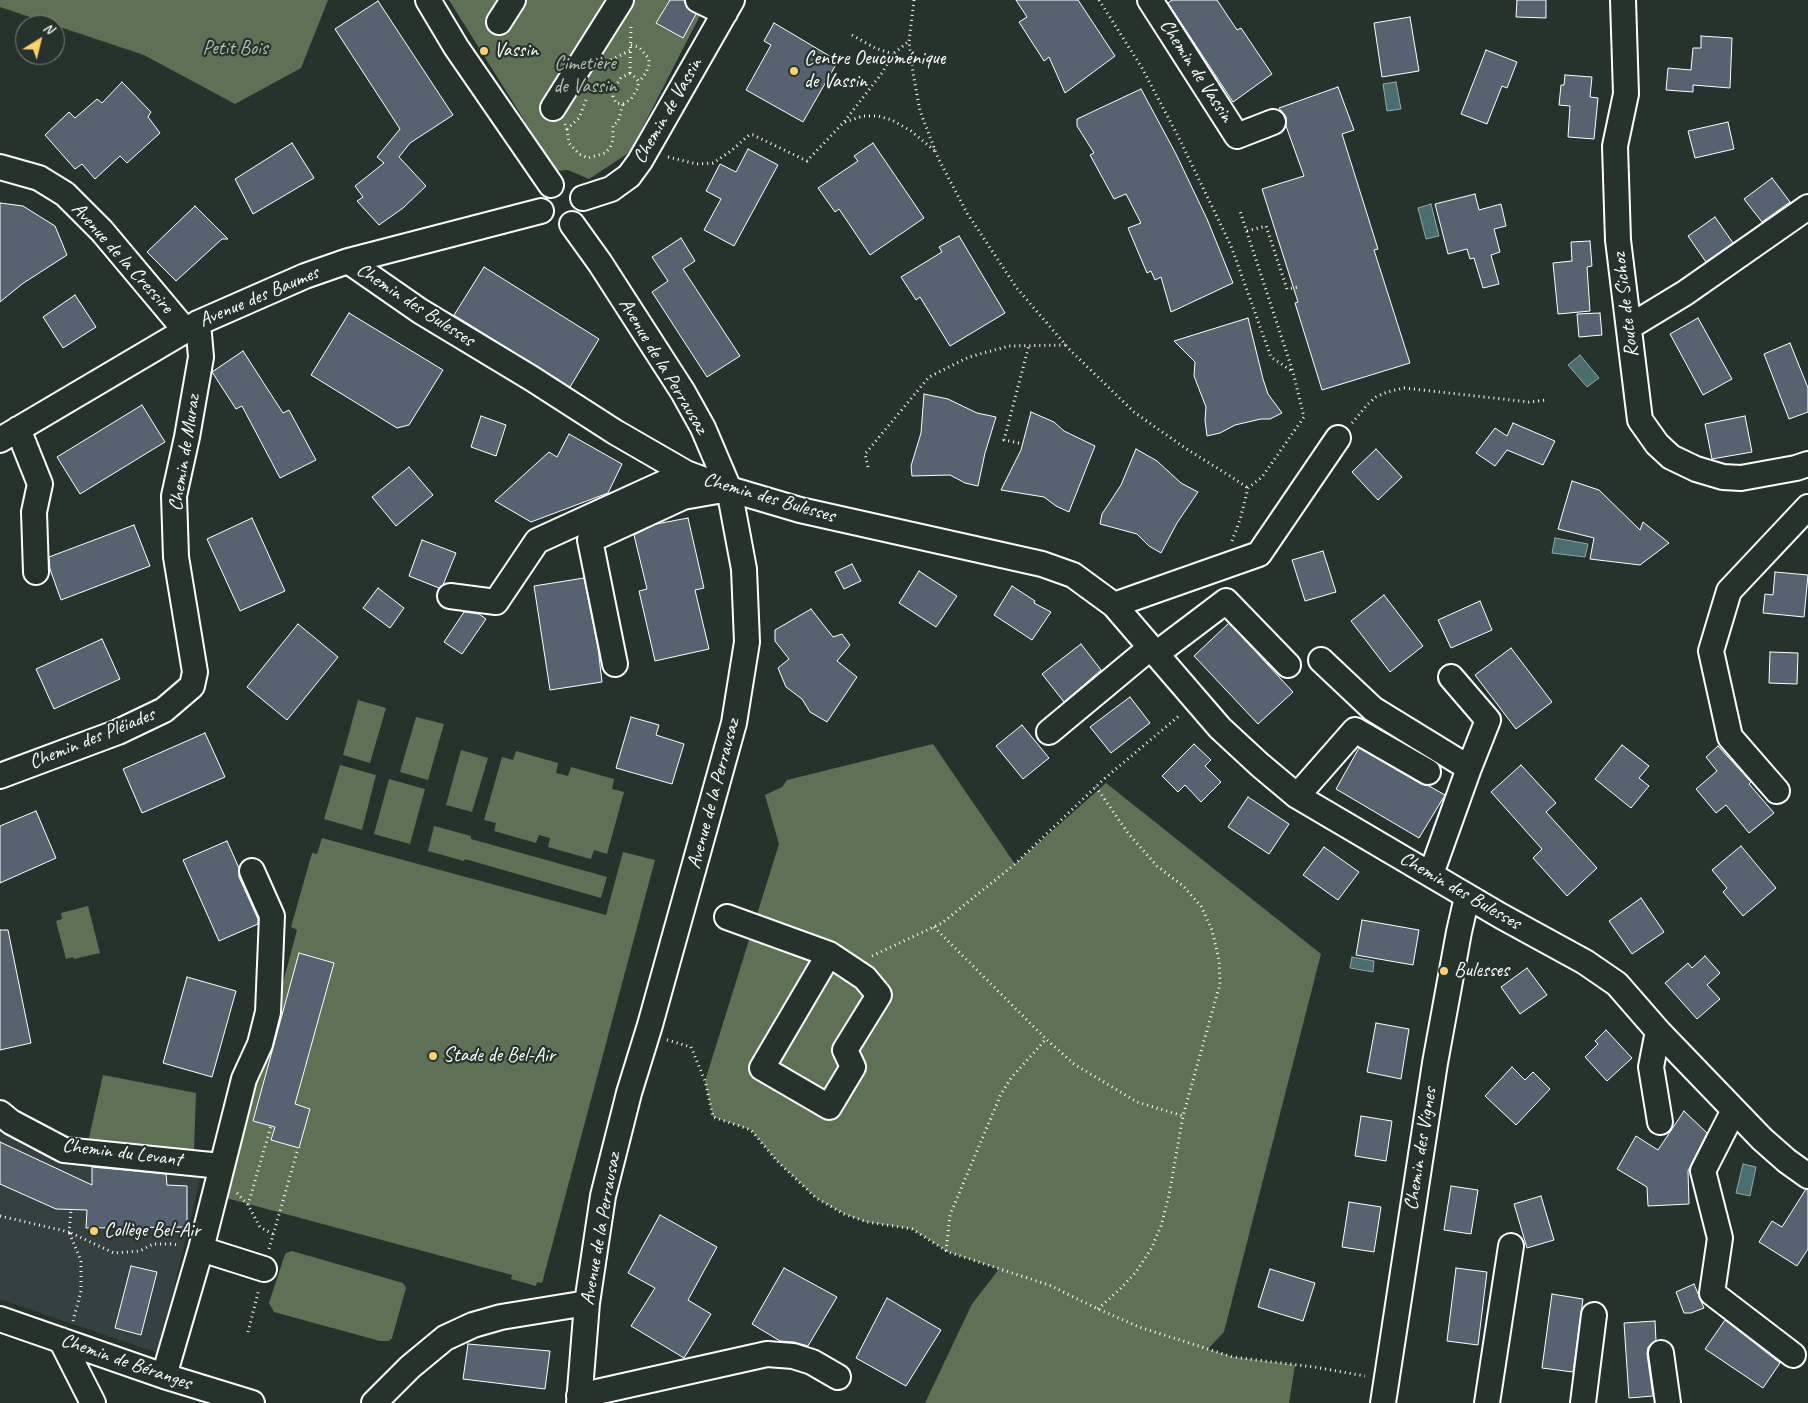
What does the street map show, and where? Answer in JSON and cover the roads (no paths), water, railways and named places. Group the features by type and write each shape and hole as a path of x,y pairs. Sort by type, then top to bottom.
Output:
{"street":[{"path":"428,0 456,47 551,185"},
{"path":"499,22 513,0"},
{"path":"553,108 621,0"},
{"path":"698,0 728,7"},
{"name":"Chemin de Vassin","path":"1150,0 1237,136 1273,122"},
{"name":"Route de Sichoz","path":"1623,0 1626,94 1615,146 1618,240 1640,420 1657,444 1672,457 1696,469 1723,477 1741,478 1808,464"},
{"name":"Chemin de Vassin","path":"583,198 611,189 629,176 640,161 728,7"},
{"name":"Avenue de la Cressire","path":"0,167 39,178 65,194 102,230 192,326"},
{"path":"566,183 574,186 583,198 582,213 572,224 565,226 550,223 544,218 541,211 541,196 551,185 566,183"},
{"path":"1629,327 1684,293 1808,207"},
{"name":"Avenue des Baumes","path":"9,434 192,326 305,276 348,261 541,211"},
{"name":"Avenue de la Perrausaz","path":"572,224 600,263 683,392 703,428 729,490 744,569 747,642 734,723 650,1025 629,1093 603,1196 587,1303 579,1399 767,1354 792,1356 812,1362 838,1377"},
{"name":"Chemin des Bulesses","path":"348,261 420,311 531,378 615,432 686,473 729,490 800,510 1058,568 1074,575 1114,605 1220,728 1297,796 1467,897 1585,962 1617,984 1658,1031 1762,1139 1808,1176"},
{"name":"Chemin de Muraz","path":"192,326 201,357 187,437 174,496 176,557 195,672"},
{"path":"9,434 40,484 34,512 36,572"},
{"path":"1114,605 1259,554 1338,438"},
{"path":"450,596 496,602 537,541 686,473"},
{"path":"615,664 590,540 683,497 729,490"},
{"path":"1777,790 1730,737 1711,651 1729,591 1808,507"},
{"path":"1049,732 1153,651 1226,602 1288,665"},
{"path":"1321,660 1372,709 1469,768"},
{"name":"Chemin des Pléiades","path":"0,776 118,732 164,710 192,686 195,672"},
{"path":"1431,874 1488,720 1452,677"},
{"path":"1297,796 1355,730 1428,772"},
{"path":"164,1376 201,1249 244,1080 260,1044 268,1012 272,916 252,871"},
{"name":"Chemin des Vignes","path":"1383,1403 1434,1063 1458,932 1467,897"},
{"path":"727,917 829,954 865,978 879,995 845,1050 853,1067 829,1107 762,1068 829,954"},
{"path":"1658,1031 1652,1067 1660,1122"},
{"path":"1734,1110 1703,1171 1720,1238 1712,1293 1793,1355"},
{"name":"Chemin du Levant","path":"0,1113 11,1122 64,1150 221,1166"},
{"path":"1487,1403 1511,1246"},
{"path":"201,1249 264,1269"},
{"path":"374,1403 410,1368 445,1338 473,1325 532,1311 587,1303"},
{"path":"1584,1403 1594,1315"},
{"name":"Chemin de Béranges","path":"0,1319 66,1333 164,1376 252,1403"},
{"path":"66,1333 93,1403"},
{"path":"1661,1353 1668,1403"}],"water":[{"path":"1396,82 1401,109 1387,111 1383,84"},
{"path":"1431,204 1439,236 1426,239 1418,208"},
{"path":"1580,355 1599,378 1587,387 1568,365"},
{"path":"1555,538 1588,544 1585,557 1552,553"},
{"path":"1352,957 1374,961 1373,972 1350,968"},
{"path":"1743,1164 1756,1167 1750,1196 1736,1193"}],"place":[{"name":"Vassin","path":"484,51"},
{"name":"Centre Oeucuménique de Vassin","path":"794,71"},
{"name":"Bulesses","path":"1444,971"},
{"name":"Stade de Bel-Air","path":"433,1056"},
{"name":"Collège Bel-Air","path":"94,1231"}],"park label":[{"name":"Petit Bois","path":"235,49"},
{"name":"Cimetière de Vassin","path":"585,76"}]}
